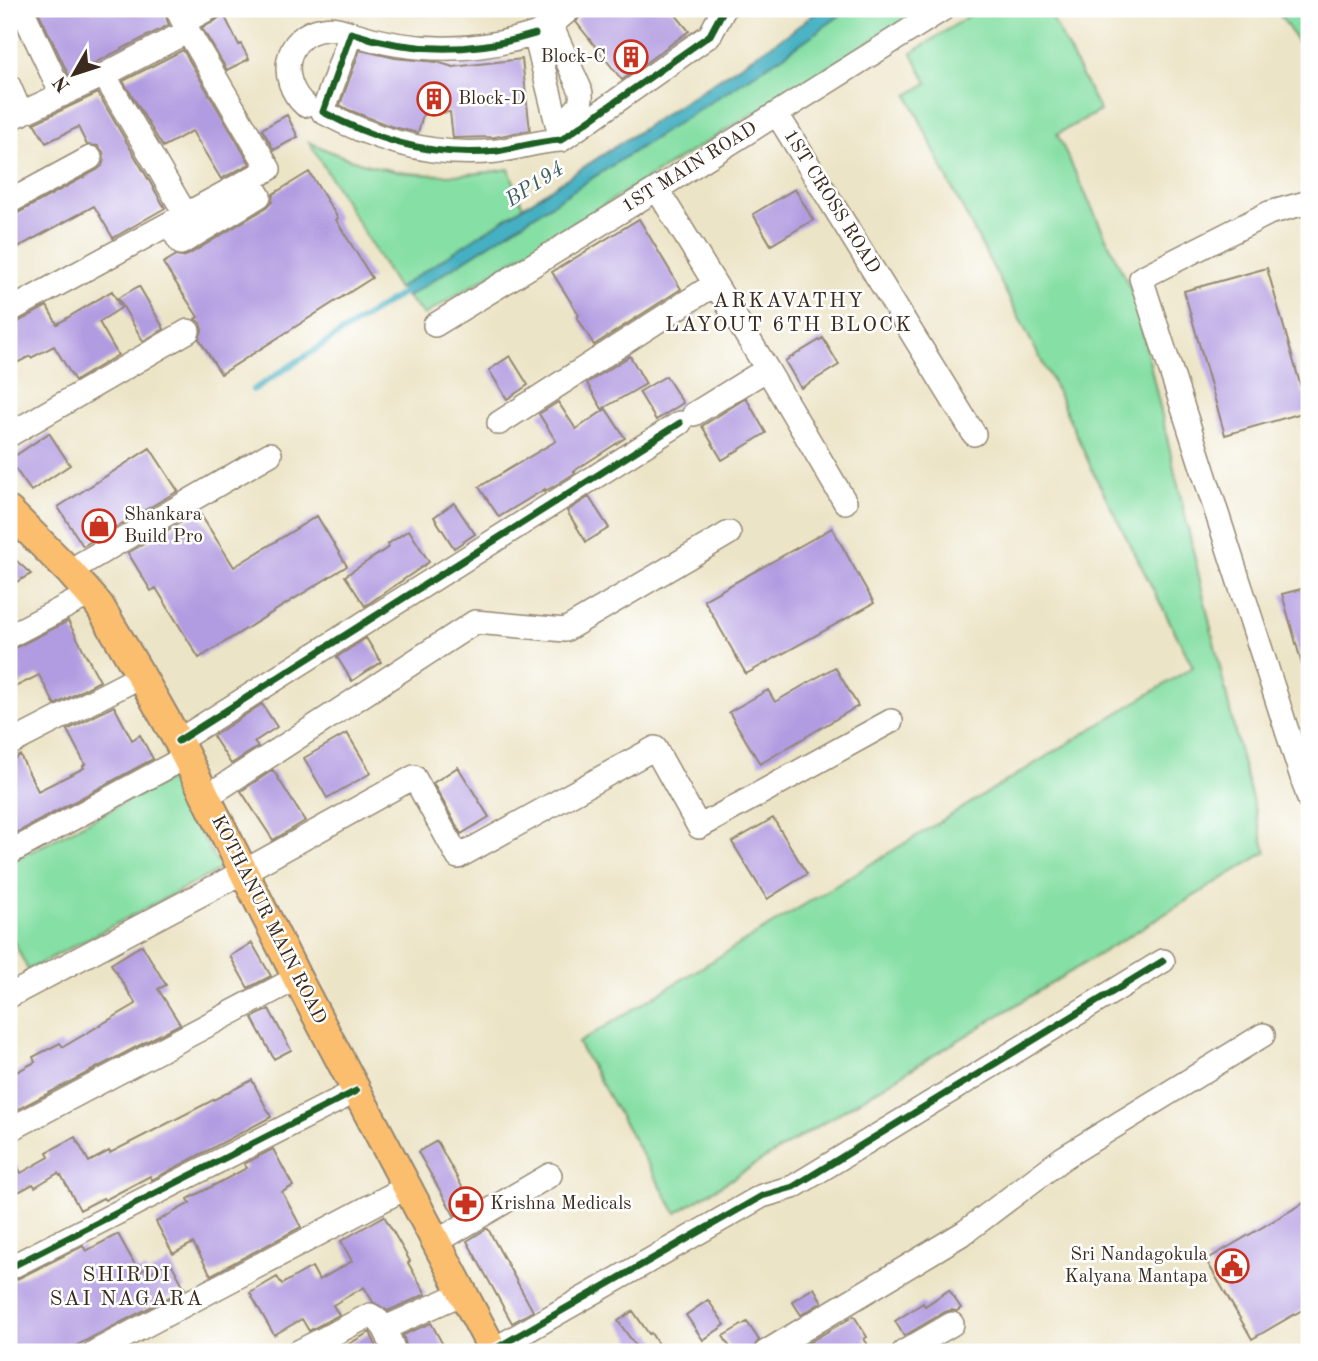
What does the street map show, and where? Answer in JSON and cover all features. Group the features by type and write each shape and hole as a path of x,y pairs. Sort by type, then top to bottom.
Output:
{"main road":[{"name":"KOTHANUR MAIN ROAD","path":"12,518 69,571 99,605 141,676 183,749 297,978 494,1351"}],"street":[{"path":"22,9 62,95"},
{"path":"9,86 15,117 104,75 183,21 208,9"},
{"path":"306,105 293,91 288,62 297,44 312,32 332,28 402,46 460,49 489,46 543,30 570,9"},
{"path":"351,33 323,112 346,125 394,143 444,152 494,151 561,140 710,35 724,9"},
{"name":"1ST MAIN ROAD","path":"435,325 943,9"},
{"path":"9,311 269,170 183,21"},
{"path":"543,30 580,89 581,102 574,112"},
{"path":"543,30 561,140"},
{"path":"104,75 177,219"},
{"name":"1ST CROSS ROAD","path":"777,114 974,434"},
{"path":"9,202 90,158"},
{"path":"657,189 845,502"},
{"path":"1309,202 1269,213 1141,278 1309,799"},
{"path":"499,423 715,284"},
{"path":"9,435 188,331"},
{"path":"9,853 183,749 687,418 767,369"},
{"path":"69,571 270,454"},
{"path":"206,797 475,622 565,630 730,533"},
{"path":"9,636 90,594"},
{"path":"9,744 141,676"},
{"path":"9,996 243,872 414,777 458,857 655,748 699,827 891,721"},
{"path":"494,1351 762,1196 793,1187 1163,961"},
{"path":"9,1130 297,978"},
{"path":"766,1352 965,1231 1063,1158 1263,1035"},
{"path":"9,1268 356,1091"},
{"path":"436,1242 550,1175"},
{"path":"95,1352 407,1187"},
{"path":"385,1328 463,1293"},
{"path":"298,1352 370,1315 385,1328 394,1352"},
{"path":"904,1352 952,1324"}],"green space":[{"path":"849,9 924,9 424,315 407,297 787,53"},
{"path":"979,9 1055,9 1049,12 1100,111 1057,134 1135,299 1240,754 1266,852 676,1213 578,1043 1193,667 1093,472 1056,389 952,188 908,95 927,83 912,53"},
{"path":"1276,9 1309,9 1309,59"},
{"path":"309,142 358,162 406,173 456,175 509,169 523,207 398,289"},
{"path":"169,779 221,869 28,970 9,932 9,863"}],"water":[{"path":"820,9 849,9 787,53 407,297 400,287 791,32"}],"building":[{"path":"37,9 163,9 169,25 69,76"},
{"name":"Block-C","path":"585,9 671,9 689,31 622,80 576,22"},
{"path":"222,11 249,59 227,70 202,28 220,17"},
{"path":"183,50 250,164 221,179 192,131 163,147 123,81"},
{"name":"Block-D","path":"360,50 453,67 522,59 530,130 495,137 453,138 450,112 423,114 418,133 390,126 349,110 340,105"},
{"path":"98,93 165,208 113,238 94,206 9,252 9,216 97,170 104,159 98,146 87,145 78,127 46,143 34,123"},
{"path":"287,115 298,137 274,150 262,129"},
{"path":"309,172 372,278 221,374 199,339 202,330 195,319 198,317 163,263 175,256 188,255 266,208 272,202 273,194"},
{"path":"795,189 813,220 771,245 753,214"},
{"path":"639,219 681,289 594,345 552,272"},
{"path":"1267,268 1303,394 1309,393 1309,411 1225,435 1184,291"},
{"path":"139,286 164,329 143,341 118,298"},
{"path":"112,291 121,308 99,322 118,355 75,381 54,346 9,367 9,327 47,306 57,324"},
{"path":"823,338 839,365 801,388 785,361"},
{"path":"510,356 528,385 507,399 489,370"},
{"path":"630,356 646,384 602,409 587,383"},
{"path":"666,376 683,403 656,420 639,392"},
{"path":"746,398 766,433 722,460 702,426"},
{"path":"558,402 576,429 606,409 625,438 553,487 545,489 499,517 479,487 556,441 539,414"},
{"path":"49,433 70,465 31,491 9,460"},
{"path":"150,448 178,491 83,546 58,507"},
{"path":"589,497 609,528 586,542 567,511"},
{"path":"454,503 475,534 454,548 434,517"},
{"path":"199,512 234,567 317,516 347,566 199,658 156,588 151,591 128,553"},
{"path":"832,528 874,603 746,674 704,600"},
{"path":"409,530 429,562 365,606 345,576 389,547 388,544"},
{"path":"9,554 31,574 9,586"},
{"path":"1309,587 1309,675 1305,675 1282,594"},
{"path":"68,621 100,681 55,705 39,675 9,690 9,650"},
{"path":"366,638 381,662 352,681 337,657"},
{"path":"835,667 858,706 760,764 729,712 768,690 775,702"},
{"path":"262,704 277,727 254,742 258,747 231,764 213,736"},
{"path":"114,706 132,740 140,735 153,759 9,837 9,761 20,755 38,791 84,768 85,764 67,730"},
{"path":"347,733 371,773 327,798 304,758"},
{"path":"458,767 489,817 461,834 433,783"},
{"path":"273,770 305,821 273,840 241,791"},
{"path":"773,818 807,874 767,899 732,842"},
{"path":"252,943 271,976 248,988 230,956"},
{"path":"142,945 166,985 158,989 180,1024 9,1114 9,1076 35,1062 33,1057 60,1043 63,1047 136,1004 111,964"},
{"path":"269,1009 291,1050 274,1059 252,1018"},
{"path":"252,1080 271,1117 152,1180 150,1176 80,1210 58,1173 35,1187 33,1184 9,1197 9,1151 21,1173 49,1157 47,1152 75,1137 89,1162"},
{"path":"437,1141 472,1205 454,1215 418,1152"},
{"path":"273,1149 293,1186 282,1192 301,1227 211,1275 193,1243 173,1254 156,1222 190,1203 188,1199 247,1168 244,1164"},
{"path":"1309,1200 1309,1306 1252,1339 1206,1260"},
{"path":"384,1216 426,1294 388,1311 373,1302 364,1287 333,1305 339,1315 309,1331 302,1319 274,1335 250,1293 277,1277 282,1284 312,1267 319,1280 352,1261 341,1241"},
{"path":"486,1229 533,1311 512,1323 467,1241"},
{"path":"118,1234 139,1272 145,1269 147,1274 170,1261 185,1289 64,1352 9,1352 9,1282 83,1246 86,1251"},
{"path":"814,1288 822,1302 801,1315 792,1301"},
{"path":"949,1290 961,1308 945,1312 904,1336 895,1321"},
{"path":"708,1300 725,1325 703,1340 686,1315"},
{"path":"633,1311 663,1352 640,1352 618,1321"},
{"path":"854,1316 873,1352 793,1352"},
{"path":"747,1322 759,1340 746,1352 733,1352 723,1336"},
{"path":"431,1323 447,1352 408,1352 403,1335"},
{"path":"370,1332 379,1352 335,1352"}],"waterway":[{"name":"BP194","path":"253,390 410,288"}],"cycle path":[{"path":"535,34 489,45 443,48 397,44 351,33 323,112 385,139 451,152 497,151 561,140 710,35 724,9"},
{"path":"178,741 680,423"},
{"path":"493,1350 762,1196 793,1187 1163,961"},
{"path":"9,1268 356,1091"}],"place":[{"name":"Block-C","path":"631,57"},
{"name":"Block-D","path":"434,99"},
{"name":"Shankara Build Pro","path":"99,526"},
{"name":"Krishna Medicals","path":"466,1204"},
{"name":"Sri Nandagokula Kalyana Mantapa","path":"1232,1266"}],"district":[{"name":"ARKAVATHY LAYOUT 6TH BLOCK","path":"789,313"},
{"name":"SHIRDI SAI NAGARA","path":"127,1287"}]}
